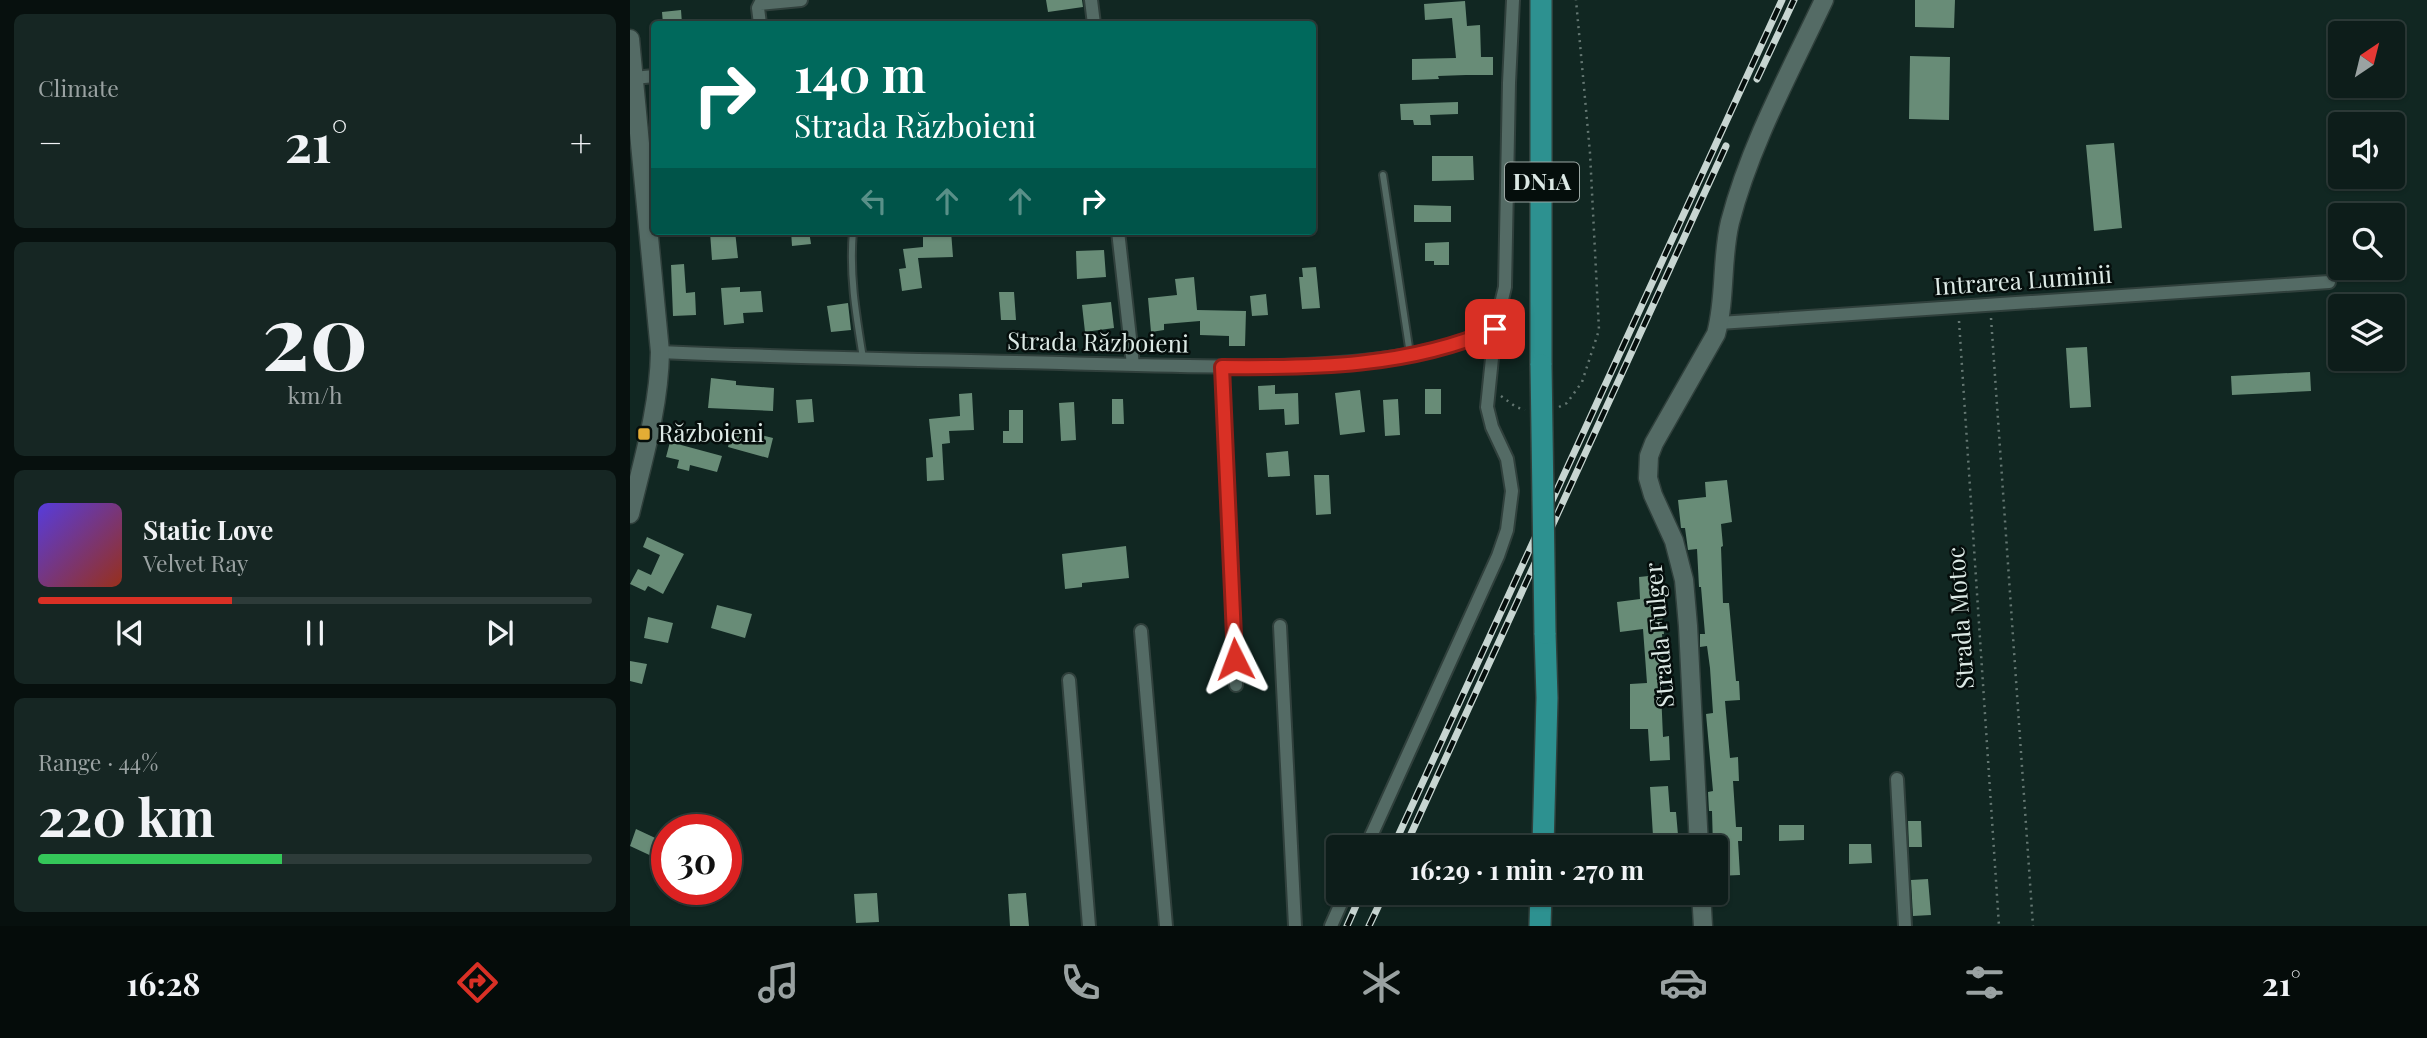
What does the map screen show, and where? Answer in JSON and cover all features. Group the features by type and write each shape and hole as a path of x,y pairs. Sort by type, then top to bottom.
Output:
{"main road":[{"name":"DN1A","path":"1541,0 1541,365 1547,698 1543,835"},
{"path":"1540,926 1541,905"}],"street":[{"path":"760,21 760,4 801,0"},
{"path":"1091,0 1094,21"},
{"path":"1371,835 1498,556 1507,530 1511,477 1487,407 1495,329 1505,287 1513,0"},
{"name":"Strada Fulger","path":"1698,835 1684,580 1674,541 1653,495 1647,467 1654,443 1711,345 1719,323 1723,259 1736,201 1760,137 1824,0"},
{"path":"630,39 660,352 655,411 630,514"},
{"path":"634,78 651,76"},
{"path":"1118,235 1133,365"},
{"name":"Intrarea Luminii","path":"1719,323 2329,282"},
{"name":"Strada Războieni","path":"660,352 1222,367 1337,364 1410,356 1470,340 1495,329"},
{"path":"1222,367 1236,685"},
{"path":"1280,626 1295,926"},
{"path":"1142,631 1166,926"},
{"path":"1069,680 1089,926"},
{"path":"1898,779 1905,926"},
{"path":"1331,926 1340,905"},
{"path":"1702,905 1703,926"}],"lane":[{"path":"1384,175 1410,356"},
{"path":"853,235 853,299 863,358"}],"path":[{"path":"1555,408 1567,403 1578,389 1591,361 1599,330 1590,153 1576,0"},
{"path":"1990,304 2032,926"},
{"name":"Strada Motoc","path":"1958,307 2000,926"},
{"path":"1488,384 1516,407 1534,411"}],"building":[{"path":"1046,0 1082,0 1083,7 1048,12"},
{"path":"1915,0 1955,0 1954,28 1915,27"},
{"path":"1465,1 1467,26 1480,25 1481,57 1493,57 1493,75 1438,76 1439,79 1412,80 1412,59 1456,58 1452,18 1425,20 1424,4"},
{"path":"681,10 682,21 663,21 662,12"},
{"path":"1910,56 1950,57 1949,120 1909,119"},
{"path":"1458,102 1458,114 1430,115 1431,125 1414,125 1413,120 1401,120 1400,104"},
{"path":"2114,143 2122,228 2094,231 2086,145"},
{"path":"1432,156 1473,156 1474,180 1432,181"},
{"path":"1414,205 1451,206 1451,222 1414,222"},
{"path":"710,235 735,235 738,258 712,260"},
{"path":"791,235 810,235 811,244 792,246"},
{"path":"923,235 951,235 953,257 918,258 922,288 902,291 899,269 906,268 903,249 923,247"},
{"path":"1449,242 1449,265 1434,265 1434,261 1425,261 1425,243"},
{"path":"1104,250 1106,277 1077,279 1076,251"},
{"path":"684,264 686,293 695,292 696,315 673,316 671,265"},
{"path":"1316,267 1320,308 1302,309 1299,277 1303,277 1302,268"},
{"path":"1194,277 1197,310 1246,311 1245,346 1229,346 1229,336 1200,335 1200,321 1164,324 1164,330 1151,332 1148,298 1177,295 1175,279"},
{"path":"740,287 740,292 761,291 763,312 743,313 744,323 724,325 721,288"},
{"path":"999,292 1014,292 1016,320 1001,320"},
{"path":"1266,294 1268,315 1252,316 1250,296"},
{"path":"1111,302 1114,328 1085,332 1082,305"},
{"path":"848,303 851,330 831,332 827,306"},
{"path":"2087,347 2091,407 2070,408 2066,348"},
{"path":"2310,372 2311,391 2232,395 2231,376"},
{"path":"711,378 736,381 736,385 774,388 773,411 708,408"},
{"path":"1275,385 1275,394 1298,393 1299,424 1285,425 1284,409 1259,410 1258,386"},
{"path":"1425,389 1441,389 1441,414 1425,414"},
{"path":"1360,390 1365,432 1340,435 1335,393"},
{"path":"972,393 974,430 949,431 950,443 942,444 944,480 927,481 926,458 933,457 929,419 960,416 959,394"},
{"path":"812,399 814,422 798,423 796,400"},
{"path":"1112,399 1123,399 1124,424 1112,424"},
{"path":"1398,399 1400,435 1385,436 1383,400"},
{"path":"1074,402 1076,440 1061,441 1059,403"},
{"path":"1009,410 1023,410 1023,443 1003,443 1003,431 1009,431"},
{"path":"733,428 773,438 768,458 728,447"},
{"path":"670,442 722,456 717,472 690,465 689,471 677,468 679,460 666,457"},
{"path":"1288,451 1290,476 1268,477 1266,453"},
{"path":"1314,475 1329,475 1331,514 1316,515"},
{"path":"1727,480 1732,522 1721,524 1721,547 1723,603 1729,603 1736,681 1739,681 1740,700 1725,701 1730,758 1738,757 1739,781 1733,781 1736,827 1742,827 1742,841 1738,841 1740,875 1728,876 1728,835 1713,835 1708,792 1713,791 1706,714 1713,713 1710,668 1707,646 1700,647 1700,634 1705,634 1697,549 1688,550 1685,528 1681,528 1678,500 1706,497 1705,482"},
{"path":"647,537 684,554 663,594 648,586 645,591 630,584 638,569 651,575 660,555 643,547"},
{"path":"1126,546 1129,578 1082,583 1082,587 1065,589 1062,554"},
{"path":"1658,575 1664,634 1664,669 1660,669 1663,737 1669,736 1670,760 1650,761 1648,729 1630,729 1630,684 1647,683 1643,629 1620,632 1617,602 1640,599 1639,577"},
{"path":"717,605 752,614 745,638 711,628"},
{"path":"648,617 673,623 668,643 644,638"},
{"path":"630,661 647,664 642,684 630,681"},
{"path":"1668,786 1670,812 1676,812 1678,835 1653,835 1650,787"},
{"path":"1908,821 1921,821 1922,847 1909,847"},
{"path":"1779,825 1804,825 1804,840 1779,841"},
{"path":"636,829 651,836 651,856 630,846"},
{"path":"1849,844 1871,844 1872,863 1849,864"},
{"path":"1928,879 1931,915 1913,916 1911,880"},
{"path":"877,893 879,922 856,923 854,894"},
{"path":"1026,893 1029,926 1010,926 1008,894"}],"railway":[{"path":"1399,835 1782,0"},
{"path":"1757,79 1794,0"},
{"path":"1410,835 1726,146"},
{"path":"1347,926 1356,905"},
{"path":"1369,926 1379,905"}],"place":[{"name":"Războieni","path":"644,434"}],"route":[{"path":"1235,659 1222,367 1380,361 1470,340 1495,329"}]}
